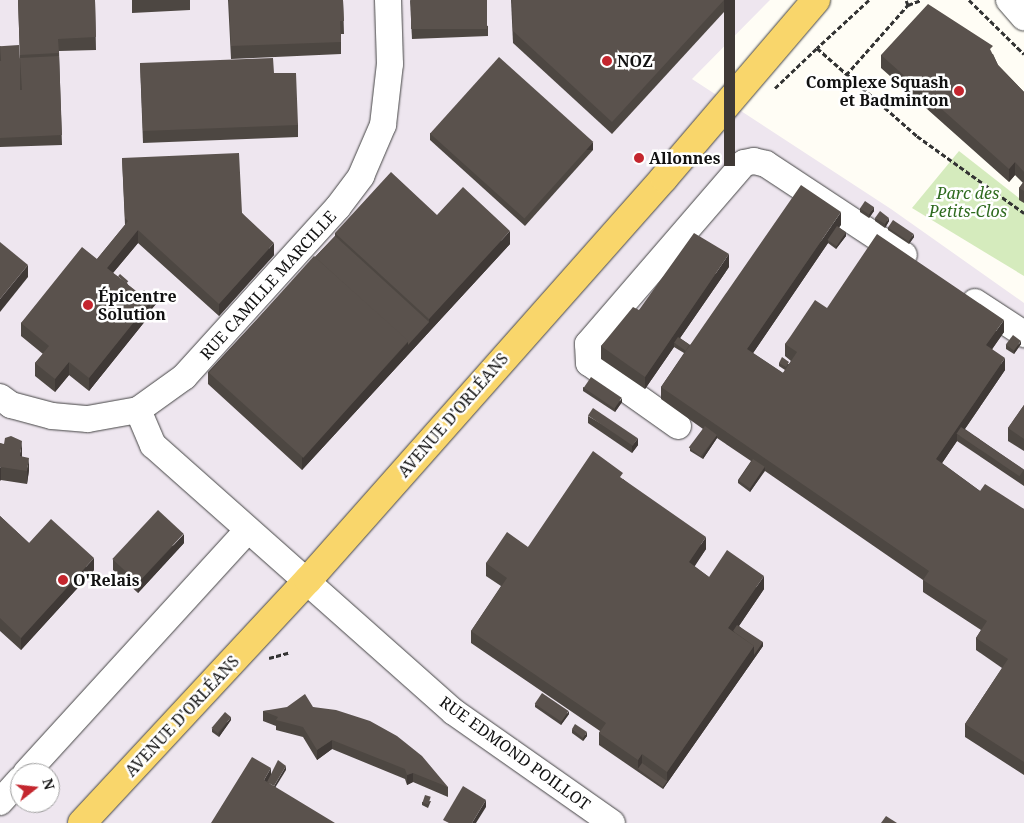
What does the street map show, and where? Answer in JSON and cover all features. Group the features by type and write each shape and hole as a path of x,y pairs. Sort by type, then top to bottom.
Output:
{"main road":[{"name":"AVENUE D'ORLÉANS","path":"82,823 308,580 664,178 816,0"}],"street":[{"name":"RUE CAMILLE MARCILLE","path":"0,397 11,406 52,416 88,419 138,410 184,377 338,207 361,176 383,125 390,64 388,0"},
{"path":"1009,0 1024,17"},
{"path":"678,426 589,363 588,344 744,163 754,161 766,164 924,268"},
{"path":"957,290 1024,334"},
{"name":"RUE EDMOND POILLOT","path":"138,410 153,444 454,712 612,823"},
{"path":"35,763 248,530"},
{"path":"0,802 10,791"}],"path":[{"path":"869,0 817,48 917,136 1024,213"},
{"path":"906,0 908,5"},
{"path":"846,75 908,5 921,0"},
{"path":"969,0 1024,54"}],"shaded area":[{"path":"0,0 770,0 692,79 891,209 1024,303 1024,823 0,823"}],"green space":[{"name":"Parc des Petits-Clos","path":"959,151 1024,202 1024,276 912,208"}],"building":[{"path":"18,0 95,0 96,37 58,39 59,53 20,55"},
{"path":"229,0 343,0 344,21 340,21 341,42 231,46"},
{"path":"411,0 487,0 487,29 411,29"},
{"name":"NOZ","path":"512,0 724,0 612,122 513,31"},
{"name":"Complexe Squash et Badminton","path":"928,4 993,46 990,49 998,65 1024,92 1024,172 1015,162 1009,169 881,55"},
{"path":"19,45 20,61 1,62 0,46"},
{"path":"59,56 62,135 0,138 0,90 22,90 20,58"},
{"path":"499,57 593,142 524,219 430,134"},
{"path":"273,58 274,73 296,73 298,125 143,131 140,63"},
{"path":"0,61 20,61 20,90 0,90"},
{"path":"239,153 242,213 274,243 219,304 138,230 107,268 150,302 89,378 69,362 55,379 35,363 49,346 21,323 82,247 97,259 128,221 125,218 122,158"},
{"path":"391,172 437,215 463,187 510,231 429,319 335,233"},
{"path":"1024,181 1024,191 1019,188"},
{"path":"801,185 841,212 747,349 783,373 797,352 785,344 815,300 827,308 877,234 1004,320 986,345 1005,358 936,459 980,491 985,484 1024,509 1024,762 965,724 1008,659 976,638 987,621 923,580 929,571 661,387"},
{"path":"865,201 874,207 869,215 860,208"},
{"path":"880,211 889,218 885,224 875,218"},
{"path":"893,220 914,234 909,241 888,227"},
{"path":"837,226 846,232 837,246 827,240"},
{"path":"694,233 729,254 645,377 601,346 633,307 639,310"},
{"path":"335,236 429,322 408,345 408,342 315,257"},
{"path":"0,242 28,265 0,299"},
{"path":"314,256 408,341 303,458 209,373"},
{"path":"120,274 128,281 126,283 118,276"},
{"path":"144,290 156,301 150,308 150,302 140,295"},
{"path":"1013,335 1021,341 1014,351 1006,345"},
{"path":"678,337 690,345 686,351 674,343"},
{"path":"782,357 789,362 786,367 779,363"},
{"path":"591,377 622,398 614,408 584,388"},
{"path":"1024,405 1024,439 1008,428"},
{"path":"593,408 638,438 633,446 588,415"},
{"path":"705,426 717,435 701,457 689,448"},
{"path":"961,427 1024,469 1020,476 957,434"},
{"path":"11,436 22,441 20,456 29,458 27,471 0,468 0,443 4,444 5,438"},
{"path":"593,451 623,473 620,477 706,537 689,562 709,577 727,550 764,576 728,628 754,646 667,772 642,754 638,760 599,733 606,723 471,631 507,578 486,563 507,532 528,547"},
{"path":"753,459 765,467 750,488 738,481"},
{"path":"158,510 184,534 138,583 112,559"},
{"path":"0,516 29,543 51,519 94,558 21,638 0,618"},
{"path":"737,625 763,642 754,655 754,646 733,631"},
{"path":"542,693 569,711 561,722 535,704"},
{"path":"305,694 313,707 336,710 370,721 397,736 422,756 448,787 413,773 407,775 405,769 332,740 317,750 303,727 276,720 278,717 263,711 287,707"},
{"path":"225,712 231,717 218,733 212,728"},
{"path":"575,724 587,732 583,738 572,729"},
{"path":"252,757 271,768 264,780 335,823 211,823"},
{"path":"278,760 286,766 274,786 267,782"},
{"path":"642,763 667,781 663,787 638,769"},
{"path":"463,786 486,800 472,823 449,823 443,820"},
{"path":"425,795 431,797 428,804 423,803"},
{"path":"886,816 897,823 881,823"}],"place":[{"name":"NOZ","path":"607,61"},
{"name":"Complexe Squash et Badminton","path":"959,91"},
{"name":"Allonnes","path":"639,158"},
{"name":"Épicentre Solution","path":"88,305"},
{"name":"O'Relais","path":"63,580"}]}
